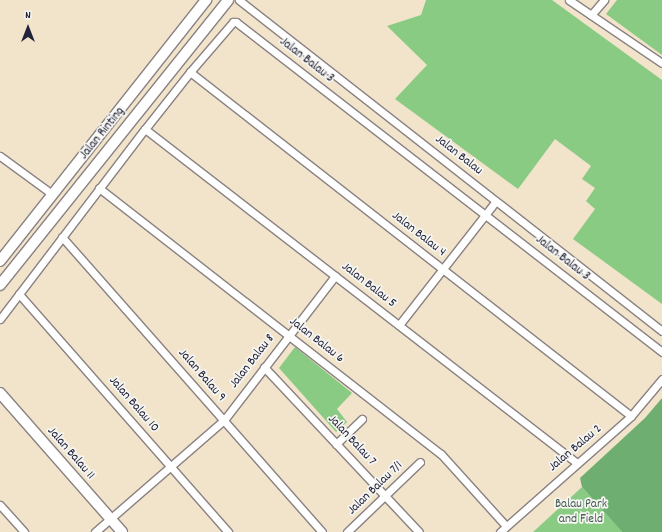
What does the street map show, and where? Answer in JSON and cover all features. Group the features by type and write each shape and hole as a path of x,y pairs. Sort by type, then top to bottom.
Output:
{"main road":[{"name":"Jalan Rinting","path":"0,261 206,0"},
{"name":"Jalan Rinting","path":"0,285 228,0"},
{"name":"Jalan Balau 11","path":"0,394 122,532"}],"street":[{"name":"Jalan Balau","path":"239,0 662,331"},
{"path":"570,0 662,63"},
{"path":"592,15 604,0"},
{"name":"Jalan Balau 3","path":"0,319 99,188 190,72 233,22 236,22 662,352"},
{"name":"Jalan Balau 4","path":"190,72 631,416"},
{"name":"Jalan Balau 5","path":"145,129 577,463"},
{"path":"0,156 52,194"},
{"name":"Jalan Balau 6","path":"99,188 441,454 506,526"},
{"path":"399,325 496,201"},
{"name":"Jalan Balau 9","path":"62,237 322,532"},
{"name":"Jalan Balau 8","path":"95,532 109,518 224,420 335,276"},
{"name":"Jalan Balau 10","path":"19,294 228,532"},
{"name":"Jalan Balau 7","path":"264,367 419,532"},
{"name":"Jalan Balau 2","path":"500,532 631,416 662,379"},
{"path":"336,444 362,419"},
{"name":"Jalan Balau 7/1","path":"347,532 420,462"},
{"path":"0,505 24,532"}],"green space":[{"path":"426,0 552,0 662,80 662,304 573,239 595,209 586,201 595,188 582,179 591,166 555,139 518,189 395,99 427,65 387,26 421,15"},
{"path":"617,0 662,0 662,55 606,14"},
{"path":"295,347 352,393 337,409 347,422 336,432 279,368"},
{"path":"662,398 662,532 622,532 582,487 580,478 645,418"},
{"name":"Balau Park and Field","path":"582,487 622,532 533,532"}]}
